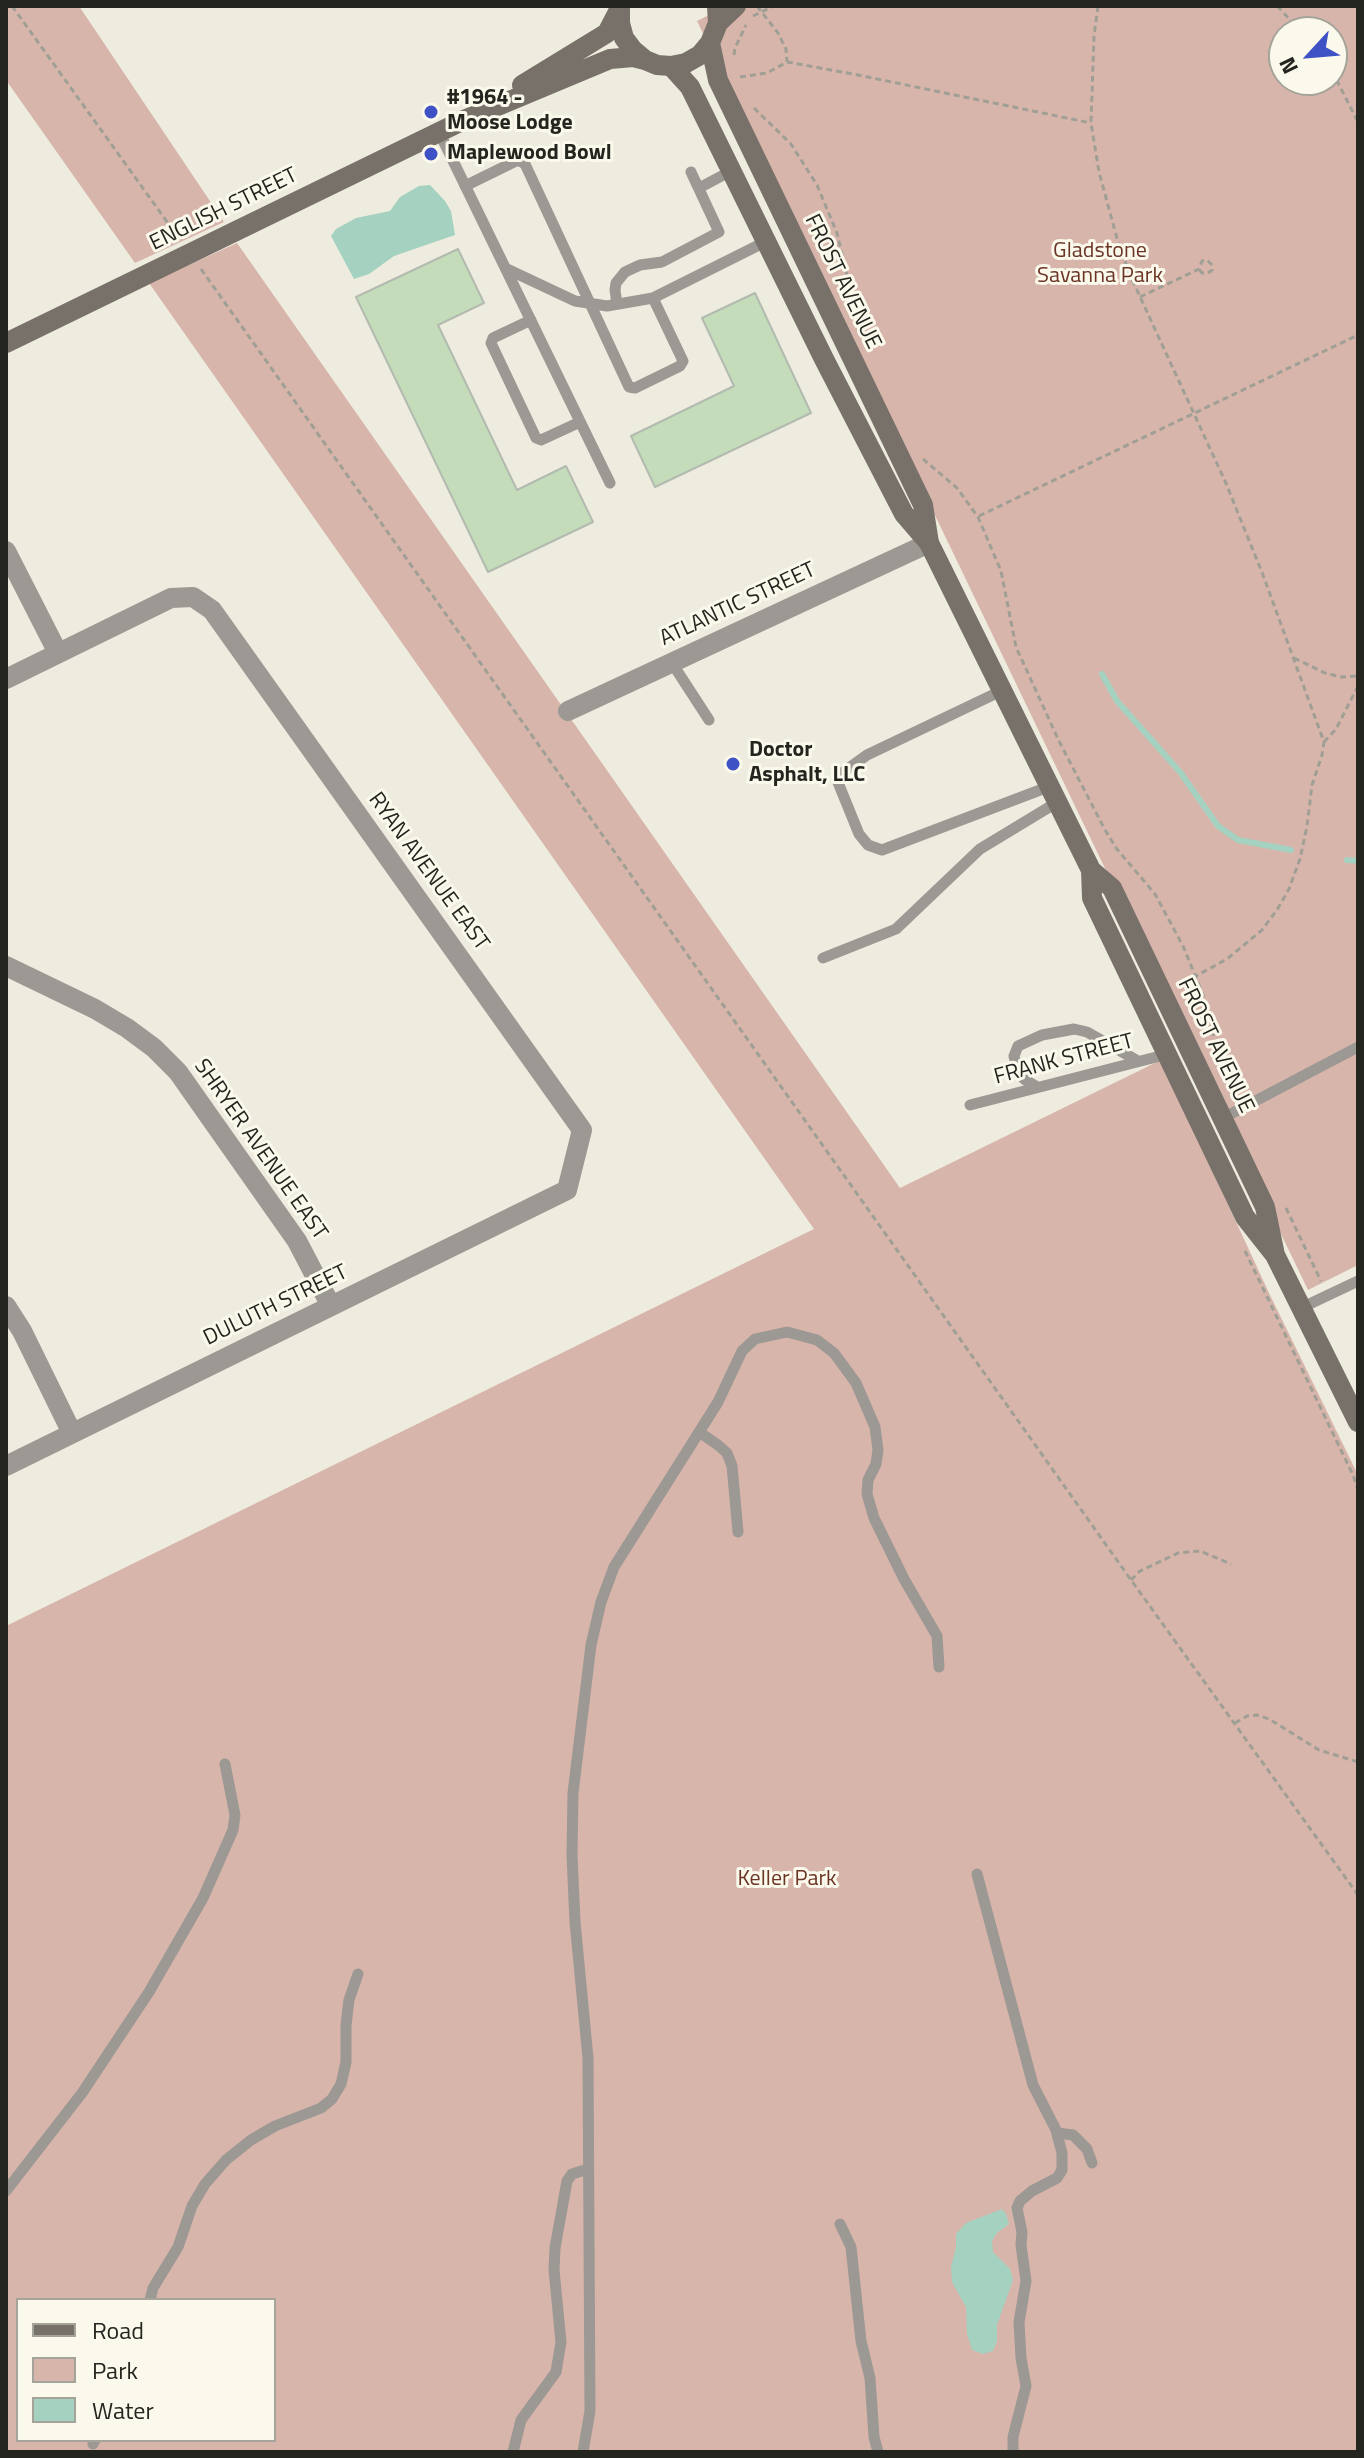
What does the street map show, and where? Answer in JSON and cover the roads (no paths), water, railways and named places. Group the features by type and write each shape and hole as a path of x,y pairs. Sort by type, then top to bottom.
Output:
{"street":[{"path":"671,66 686,63 700,55 710,43 718,14 736,6"},
{"path":"620,7 624,38 645,60"},
{"name":"ENGLISH STREET","path":"464,120 595,42 607,33 620,7"},
{"name":"FROST AVENUE","path":"710,43 718,80 923,505 929,543"},
{"name":"ENGLISH STREET","path":"6,343 464,120 610,59 633,57 671,66"},
{"name":"FROST AVENUE","path":"671,66 690,87 904,514 929,543 1091,870 1112,888 1265,1207 1275,1255"},
{"name":"ATLANTIC STREET","path":"568,711 929,543"},
{"path":"6,551 58,653 6,679"},
{"name":"RYAN AVENUE EAST","path":"58,653 171,598 193,597 212,610 582,1130 567,1190"},
{"name":"FROST AVENUE","path":"1091,870 1092,898 1245,1217 1275,1255 1358,1422"},
{"name":"SHRYER AVENUE EAST","path":"6,966 127,1028 154,1048 178,1072 297,1241 331,1306"},
{"name":"DULUTH STREET","path":"6,1466 567,1190"},
{"path":"6,1306 22,1331 72,1433"}],"lane":[{"path":"439,132 610,483"},
{"path":"465,186 518,160 525,164 629,387 635,388 680,366 683,361 653,298"},
{"path":"699,188 731,171"},
{"path":"617,304 616,283 625,272 640,265 662,262 719,232 691,172"},
{"path":"507,269 558,295 592,305 617,304 653,298 767,241"},
{"path":"531,320 493,338 491,343 529,425 536,438 541,440 580,422"},
{"path":"672,663 709,720"},
{"path":"1001,691 867,755 838,776 859,834 868,845 882,850 1052,795"},
{"path":"823,958 896,929 980,849 1052,795"},
{"path":"1037,1087 1018,1071 1014,1056 1018,1046 1027,1040 1060,1031 1074,1029 1087,1032 1138,1061"},
{"path":"1223,1118 1358,1047"},
{"name":"FRANK STREET","path":"970,1105 1168,1054"},
{"path":"1301,1308 1358,1281"},
{"path":"583,2452 590,2411 588,2058 572,1855 573,1793 591,1645 601,1602 614,1567 699,1432 728,1383 742,1351 755,1339 787,1332 817,1340 834,1353 856,1383 875,1427 878,1450 876,1464 868,1480 867,1494 874,1518 937,1636 939,1667"},
{"path":"699,1432 727,1453 735,1481 738,1532"},
{"path":"6,2191 82,2093 149,1992 203,1898 233,1830 235,1815 225,1764"},
{"path":"977,1874 1033,2085 1057,2133 1062,2153 1062,2170 1057,2178 1032,2191 1017,2208 1026,2281 1019,2322 1026,2386 1013,2437 1013,2452"},
{"path":"150,2298 153,2288 178,2247 192,2206 205,2184 226,2160 275,2126 321,2108 332,2099 341,2084 346,2062 349,2000 358,1974"},
{"path":"1057,2133 1073,2135 1087,2149 1092,2163"},
{"path":"513,2452 521,2420 556,2372 561,2342 555,2248 567,2181 572,2174 588,2169"},
{"path":"840,2224 851,2247 878,2452"}],"water":[{"path":"430,185 451,211 455,235 394,256 369,274 354,279 331,236 336,229 356,218 390,211 400,197 419,186"},
{"path":"1002,2209 1009,2224 992,2241 993,2252 1010,2269 1013,2280 997,2325 997,2341 993,2351 983,2354 972,2350 967,2334 966,2307 952,2282 951,2266 956,2234 966,2223"}],"waterway":[{"path":"1102,674 1117,701 1180,772 1218,826 1238,840 1291,850"},
{"path":"1347,860 1358,861"}],"place":[{"name":"#1964 - Moose Lodge","path":"431,112"},
{"name":"Maplewood Bowl","path":"431,154"},
{"name":"Doctor Asphalt, LLC","path":"733,764"}],"park label":[{"name":"Gladstone Savanna Park","path":"1100,264"},
{"name":"Keller Park","path":"787,1880"}]}
